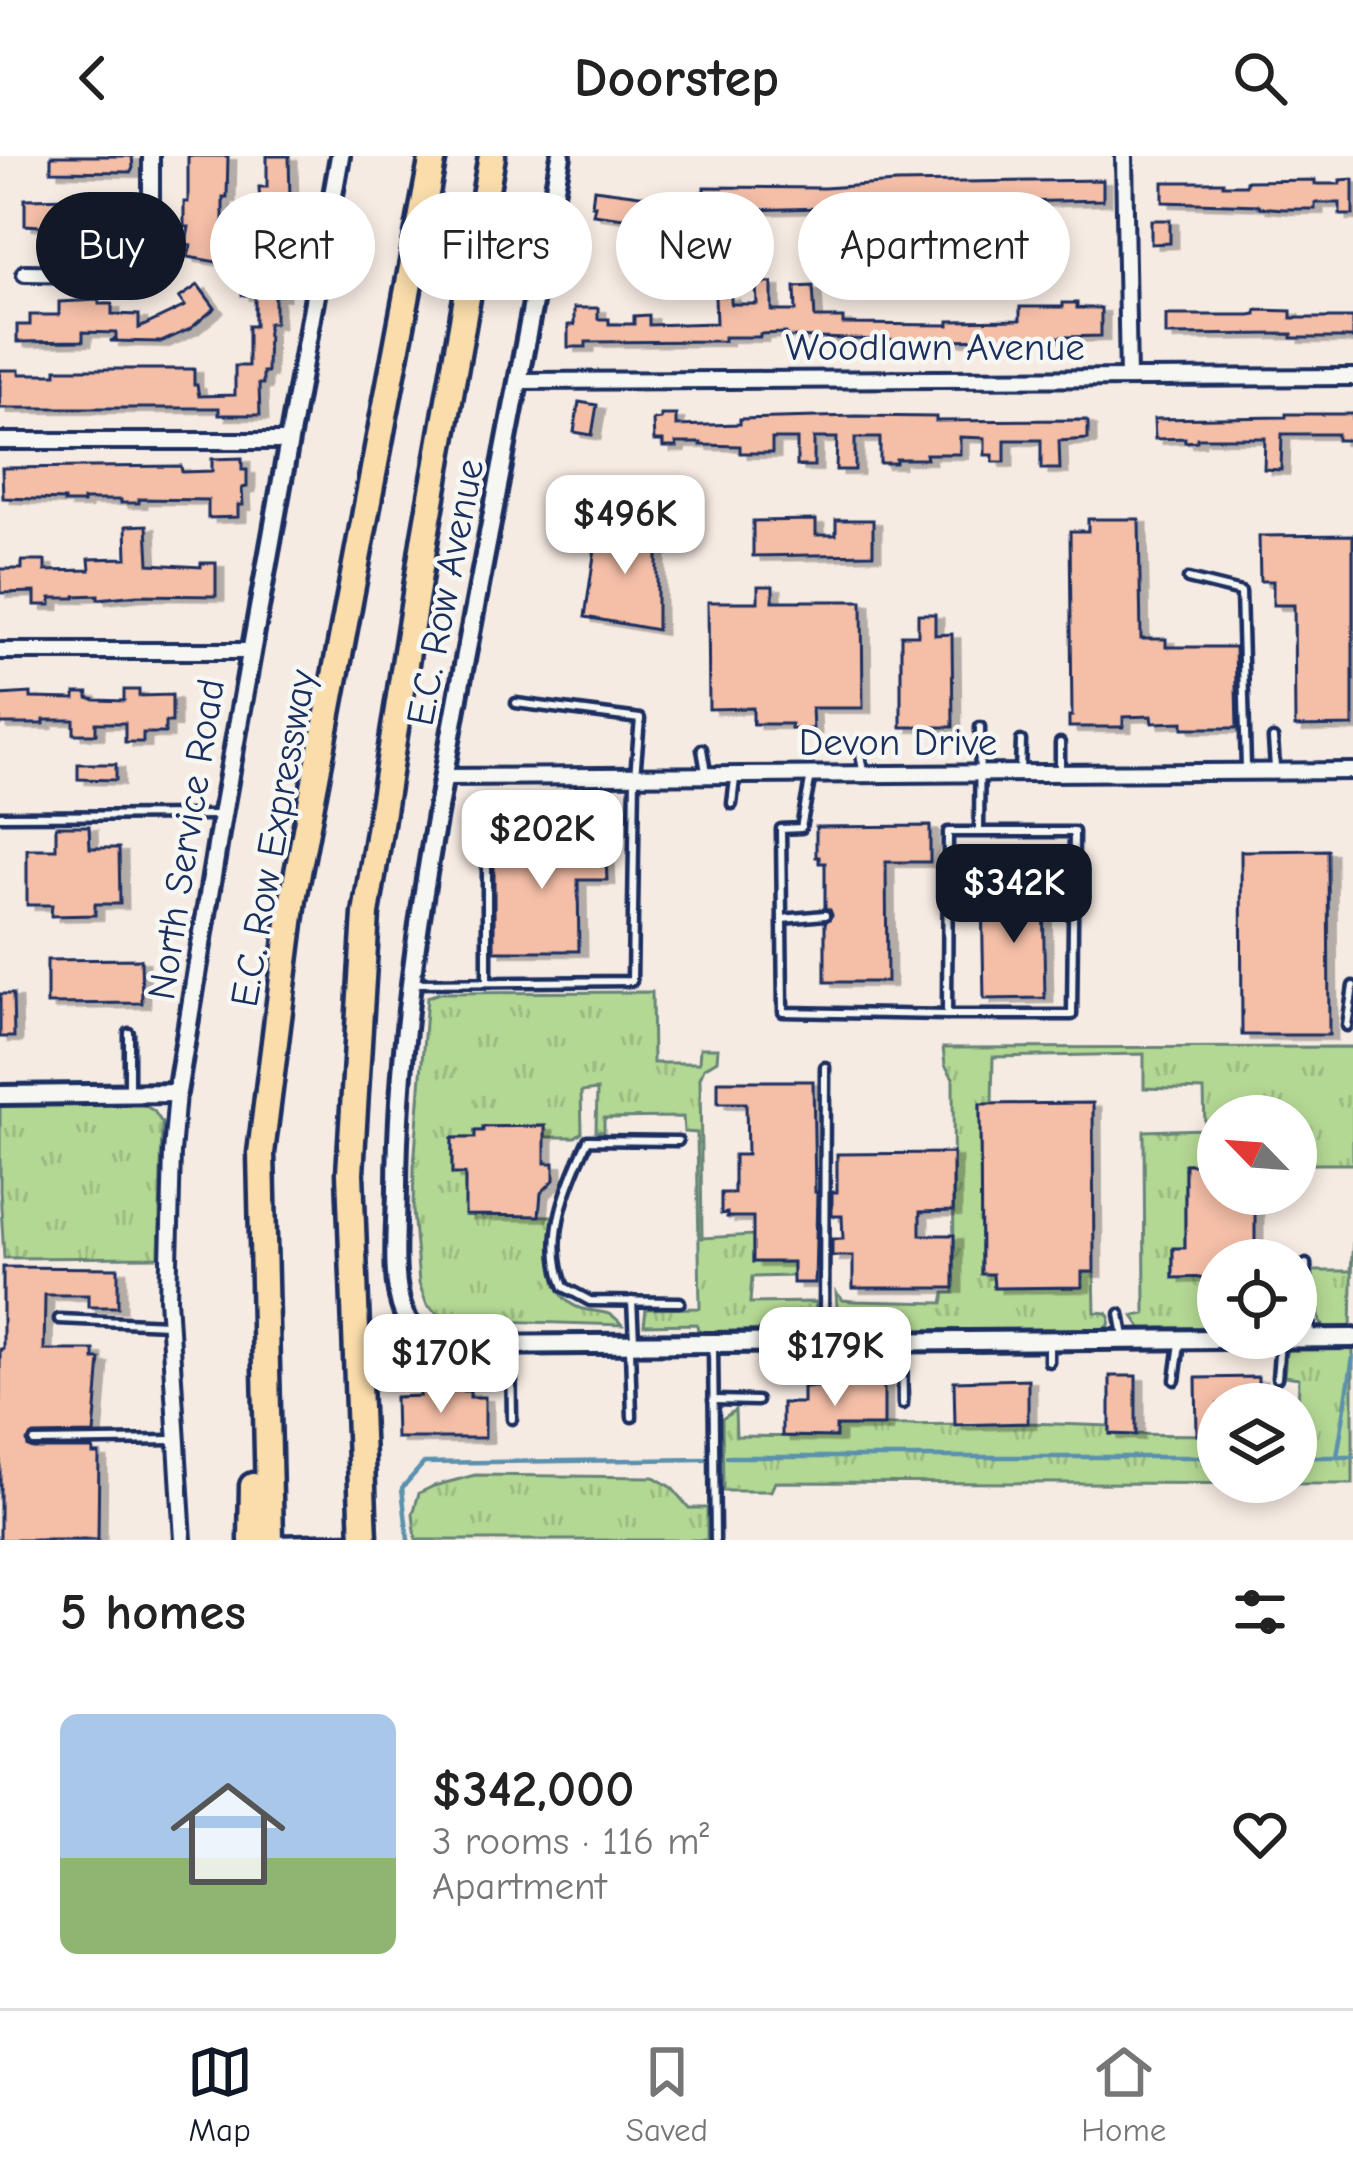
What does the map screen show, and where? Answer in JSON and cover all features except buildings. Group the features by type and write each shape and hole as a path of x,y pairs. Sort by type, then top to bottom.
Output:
{"highway":[{"name":"E.C. Row Expressway","path":"270,1540 261,1153 293,899 433,156"},
{"path":"364,1539 350,1173 366,914 425,536 492,156"},
{"path":"252,1540 261,1153"}],"street":[{"path":"25,273 151,275 152,156"},
{"name":"North Service Road","path":"183,1540 170,1324 177,1093 250,651 340,156"},
{"name":"E.C. Row Avenue","path":"417,1332 402,1311 396,1264 398,1118 410,982 443,777 561,156"},
{"path":"1124,156 1128,378"},
{"name":"Woodlawn Avenue","path":"518,381 1353,377"},
{"path":"0,441 287,441"},
{"path":"0,651 250,651"},
{"name":"Devon Drive","path":"443,777 1353,771"},
{"path":"0,1095 177,1093"},
{"path":"417,1332 440,1344 1197,1339"},
{"path":"1317,1338 1353,1338"}],"lane":[{"path":"1188,579 1241,592 1246,771"},
{"path":"410,982 632,981 634,776 640,719 516,703"},
{"path":"979,832 980,728"},
{"path":"1273,739 1275,771"},
{"path":"1020,773 1021,741"},
{"path":"1060,743 1060,773"},
{"path":"702,749 707,775"},
{"path":"860,753 863,774"},
{"path":"1176,772 1177,755"},
{"path":"732,804 735,775"},
{"path":"811,775 802,828 782,829 783,1012 947,1015 1072,1016 1074,832 948,832 947,1015"},
{"path":"0,816 222,814"},
{"path":"487,982 488,832"},
{"path":"782,919 825,915"},
{"path":"1347,1026 1353,986"},
{"path":"128,1094 130,1033"},
{"path":"825,1067 828,1379"},
{"path":"677,1142 588,1140 558,1215 558,1272 564,1287 590,1301 680,1301"},
{"path":"632,1301 632,1417"},
{"path":"1120,1315 1125,1340"},
{"path":"58,1319 170,1324"},
{"path":"417,1332 423,1384 512,1382"},
{"path":"1175,1380 1181,1339"},
{"path":"1048,1340 1049,1362"},
{"path":"902,1341 903,1404"},
{"path":"713,1342 715,1540"},
{"path":"511,1344 512,1419"},
{"path":"1277,1378 1278,1359"},
{"path":"713,1400 757,1401"},
{"path":"34,1442 177,1439"},
{"path":"270,1540 364,1539"}],"green space":[{"path":"652,992 653,1063 699,1063 700,1048 718,1048 717,1060 704,1068 700,1078 702,1238 753,1235 753,1262 793,1262 793,1276 752,1277 750,1303 815,1302 817,1321 807,1329 698,1332 697,1324 644,1325 646,1309 700,1308 697,1133 684,1132 683,1117 604,1118 604,1132 596,1131 597,1090 581,1092 582,1132 575,1137 545,1137 545,1126 484,1127 475,1131 475,1138 452,1138 452,1173 465,1174 466,1215 552,1216 554,1273 564,1297 573,1305 611,1315 622,1325 462,1320 438,1314 427,1305 419,1283 413,1210 427,997 440,993"},
{"path":"1353,1047 1353,1164 1317,1164 1317,1095 1204,1095 1204,1090 1144,1088 1144,1054 993,1057 992,1104 980,1105 981,1273 993,1274 994,1288 1081,1287 1082,1272 1094,1272 1095,1312 1107,1313 1109,1326 1094,1332 844,1335 836,1292 843,1300 943,1303 945,1293 954,1293 953,1078 943,1048"},
{"path":"0,1102 139,1102 154,1111 162,1123 159,1257 4,1258"},
{"path":"1197,1129 1197,1164 1185,1164 1185,1248 1173,1249 1173,1277 1197,1277 1197,1331 1144,1332 1133,1316 1145,1314 1144,1131"},
{"path":"1353,1239 1351,1330 1327,1330 1320,1322 1317,1271 1351,1271"},
{"path":"1317,1346 1353,1347 1353,1484 1317,1484 1317,1383 1299,1383 1299,1378 1284,1376 1285,1359 1317,1359"},
{"path":"735,1410 736,1436 835,1437 836,1426 1028,1423 1110,1426 1110,1434 1197,1435 1197,1483 775,1482 771,1491 723,1491 722,1419"},
{"path":"475,1475 654,1477 672,1488 689,1508 707,1508 707,1540 416,1540 413,1514 419,1493"}],"waterway":[{"path":"1337,1457 1353,1357"},
{"path":"727,1457 1197,1457"},
{"path":"1317,1457 1353,1457"},
{"path":"408,1540 402,1488 424,1463 705,1459"}]}
